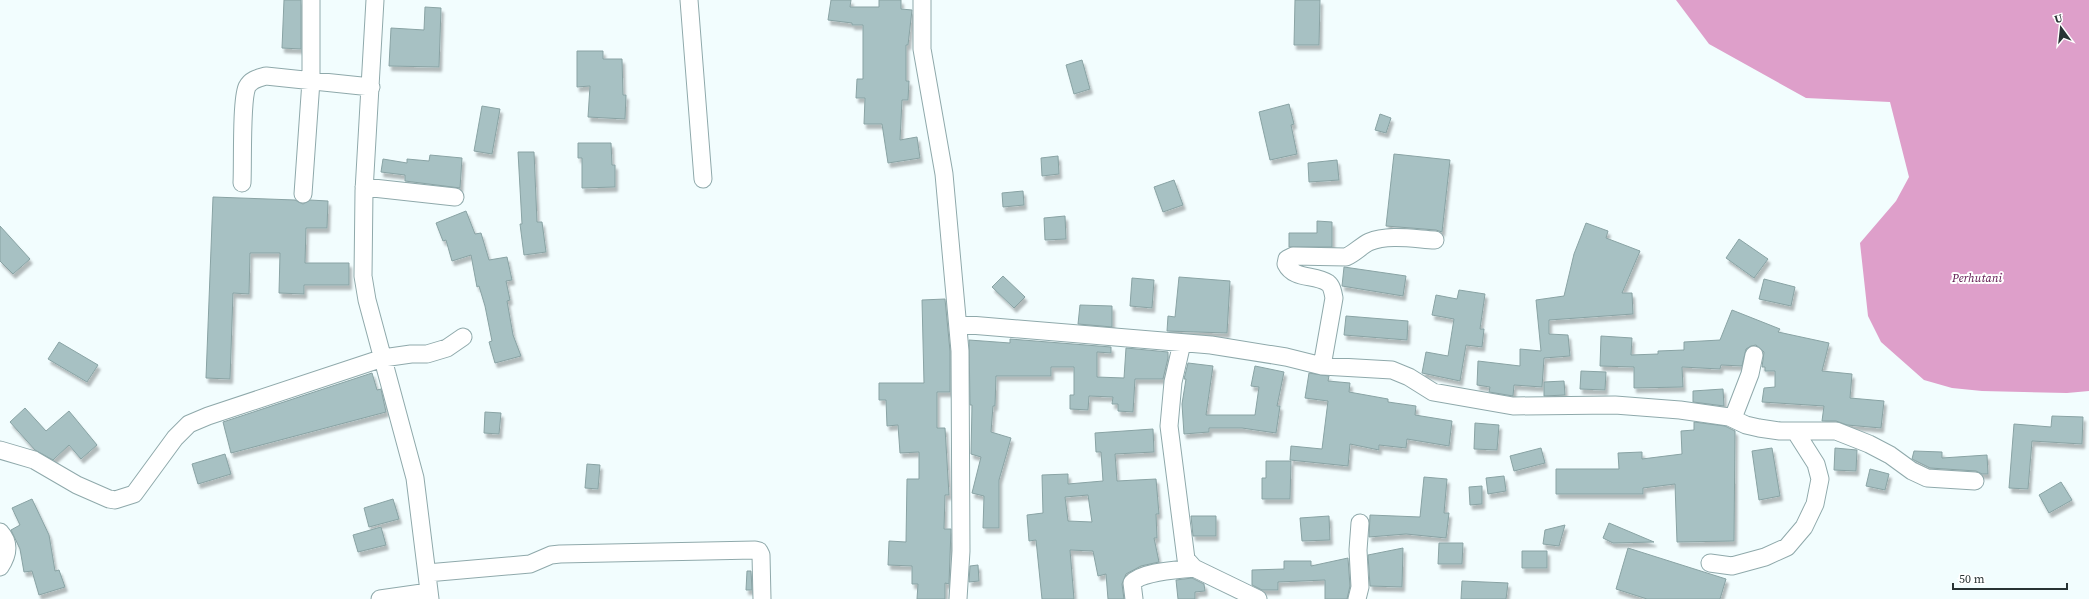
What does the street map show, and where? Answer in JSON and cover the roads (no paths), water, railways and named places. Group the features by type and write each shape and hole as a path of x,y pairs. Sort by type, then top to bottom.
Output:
{"street":[{"path":"303,194 311,81 311,0"},
{"path":"375,0 364,187 363,276 415,478 429,596 380,599"},
{"path":"688,0 703,179"},
{"path":"922,0 922,49 944,174 960,350 961,551 958,599"},
{"path":"242,183 245,102 248,86 254,79 266,76 371,87"},
{"path":"364,187 455,197"},
{"path":"1322,366 1334,298 1331,288 1328,283 1294,273 1288,268 1286,264 1287,259 1293,256 1346,257 1354,254 1370,242 1382,238 1435,240"},
{"path":"958,324 1211,345 1286,357 1322,366 1392,370 1409,377 1433,392 1513,406 1552,404 1680,410 1733,418 1746,425 1759,428 1795,431 1836,431 1869,444 1890,455 1912,471 1927,478 1975,481"},
{"path":"0,450 34,460 77,485 109,499 115,500 126,498 134,494 175,438 189,424 208,416 384,358 411,354 427,354 448,348 463,338"},
{"path":"1182,343 1174,382 1169,426 1186,559 1194,568 1258,599"},
{"path":"1733,418 1750,374 1754,355"},
{"path":"1710,563 1732,566 1765,557 1787,547 1804,527 1815,504 1820,479 1816,464 1795,431"},
{"path":"1358,599 1360,587 1358,563 1360,523"},
{"path":"0,532 7,546 5,559 0,566"},
{"path":"427,573 530,564 550,556 560,554 755,550 761,555 762,599"},
{"path":"1134,599 1132,582 1136,578 1155,573 1194,568"}],"park label":[{"name":"Perhutani","path":"1977,278"}]}
